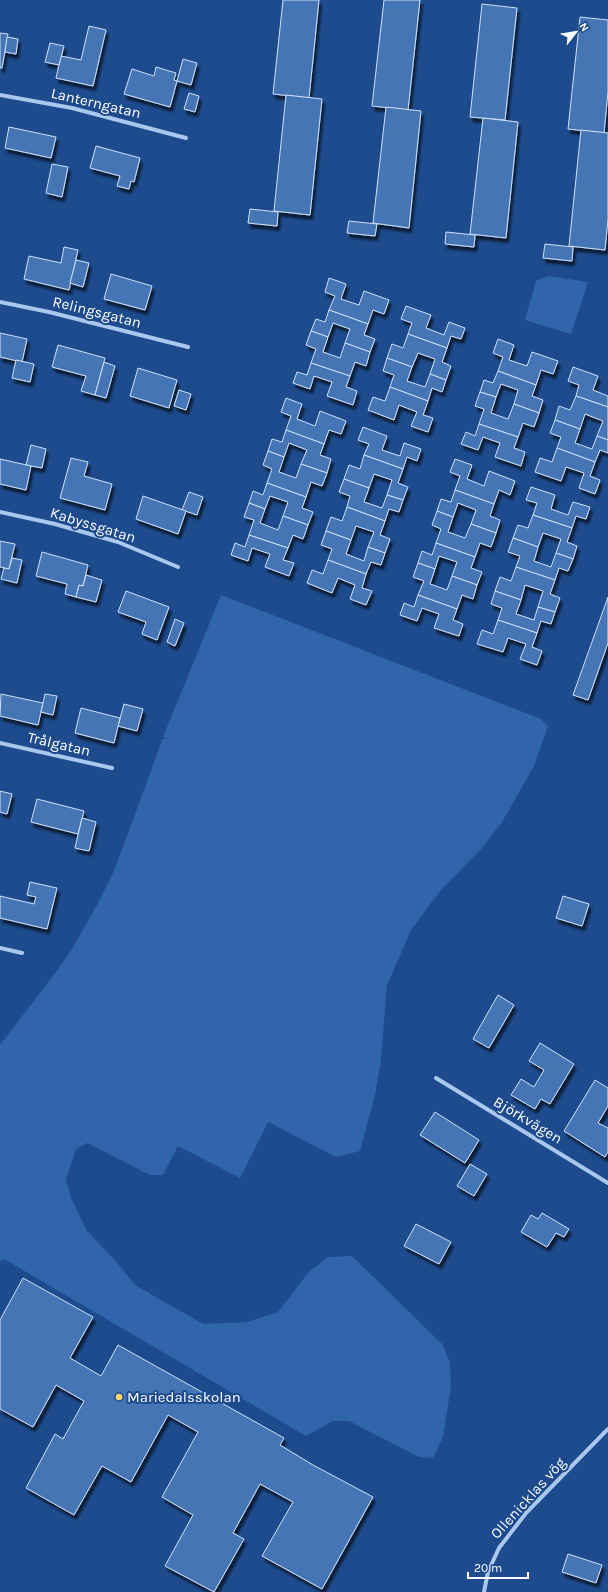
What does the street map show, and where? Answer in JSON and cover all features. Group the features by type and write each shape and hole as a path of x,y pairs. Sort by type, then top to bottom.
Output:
{"street":[{"name":"Lanterngatan","path":"0,95 72,108 186,138"},
{"name":"Relingsgatan","path":"0,302 49,312 188,347"},
{"name":"Kabyssgatan","path":"0,512 55,524 118,542 178,567"},
{"name":"Trålgatan","path":"0,743 112,768"},
{"path":"0,948 22,953"},
{"name":"Björkvägen","path":"436,1078 608,1183"},
{"name":"Ollenicklas vög","path":"484,1592 488,1572 499,1548 526,1514 608,1429"}],"shaded area":[{"path":"548,276 588,282 571,334 525,320 536,281"},
{"path":"221,595 541,719 548,726 534,766 502,822 482,848 440,891 411,930 387,985 381,1060 375,1095 360,1151 336,1157 268,1122 240,1178 178,1146 163,1175 150,1175 87,1143 76,1149 66,1179 71,1198 87,1231 114,1259 135,1285 203,1324 247,1322 278,1312 308,1273 328,1257 352,1256 442,1344 450,1362 451,1386 443,1437 433,1458 419,1457 349,1421 333,1421 306,1436 4,1259 0,1262 0,1045 72,949 114,871 163,738 172,740 163,737"}],"building":[{"path":"283,0 319,0 309,98 273,94"},
{"path":"384,0 420,0 408,110 372,106"},
{"path":"482,4 517,8 505,120 470,117"},
{"path":"580,17 608,20 608,92 604,133 568,129"},
{"path":"89,26 106,30 93,86 56,78 61,56 81,60"},
{"path":"0,33 8,34 2,68 0,68"},
{"path":"7,37 18,39 16,54 5,52"},
{"path":"50,43 64,46 59,65 45,62"},
{"path":"183,59 197,63 191,85 177,81"},
{"path":"156,67 176,73 174,80 177,81 170,107 124,94 132,69 154,76"},
{"path":"189,93 199,96 195,112 184,109"},
{"path":"286,95 322,99 310,215 274,211"},
{"path":"386,107 421,111 409,228 373,223"},
{"path":"483,118 518,122 506,238 470,234"},
{"path":"9,127 56,137 51,158 5,148"},
{"path":"581,130 608,133 608,219 605,250 569,246"},
{"path":"96,146 140,158 134,182 131,181 129,189 117,186 120,176 90,168"},
{"path":"52,164 68,167 62,197 46,193"},
{"path":"250,209 278,212 277,226 248,223"},
{"path":"349,221 377,224 375,236 347,233"},
{"path":"446,232 475,235 474,247 445,244"},
{"path":"545,244 573,247 572,261 543,258"},
{"path":"64,247 78,250 69,290 24,279 29,256 61,263"},
{"path":"76,260 89,263 83,287 70,283"},
{"path":"111,274 152,286 145,310 104,299"},
{"path":"329,278 346,284 341,299 359,305 364,291 389,300 384,314 373,310 368,324 329,310 335,296 325,292"},
{"path":"406,306 431,315 426,328 444,335 449,322 465,328 461,339 451,336 447,348 408,334 412,323 401,319"},
{"path":"329,310 368,324 364,335 375,339 370,352 345,343 350,329 333,323 328,337 311,331 316,319 325,322"},
{"path":"311,331 328,337 323,352 340,358 345,343 370,352 366,366 355,362 350,376 311,363 316,349 306,345"},
{"path":"0,333 27,339 22,362 0,357"},
{"path":"408,334 447,348 442,362 451,366 446,380 430,374 435,359 418,353 412,367 387,358 392,344 403,348"},
{"path":"498,339 514,345 509,360 527,366 532,352 558,361 553,374 541,370 536,385 498,371 503,357 493,353"},
{"path":"58,345 105,358 95,395 81,391 86,376 52,367"},
{"path":"387,358 412,367 407,381 425,387 430,374 446,380 442,392 432,388 428,401 390,387 394,375 383,371"},
{"path":"16,360 34,364 30,382 12,378"},
{"path":"104,362 115,366 106,398 95,395"},
{"path":"311,363 350,376 346,387 357,391 353,405 327,396 332,382 314,376 310,389 293,383 297,372 307,375"},
{"path":"573,367 598,376 593,390 608,396 608,407 576,396 579,385 568,381"},
{"path":"138,368 177,380 169,408 130,396"},
{"path":"498,371 536,385 532,396 543,400 539,413 514,404 518,390 501,384 496,397 480,392 484,380 493,383"},
{"path":"390,387 428,401 423,415 433,418 428,432 411,426 417,412 399,405 394,420 368,410 373,397 385,401"},
{"path":"179,390 191,394 186,410 174,406"},
{"path":"480,392 496,397 491,413 508,419 514,404 539,413 534,427 523,423 518,437 479,424 484,409 475,406"},
{"path":"576,396 608,407 608,440 597,436 603,421 585,414 580,429 555,420 559,406 570,410"},
{"path":"286,398 302,404 297,419 315,426 320,411 346,421 341,434 329,430 324,444 286,430 291,416 281,412"},
{"path":"555,420 580,429 575,443 592,449 597,436 608,440 608,453 600,450 595,462 557,448 561,437 550,433"},
{"path":"479,424 518,437 514,448 525,452 521,466 495,457 500,443 483,437 478,450 461,444 466,432 475,436"},
{"path":"363,427 387,436 382,450 400,456 404,443 421,449 417,461 407,457 403,469 364,455 369,444 358,440"},
{"path":"286,430 324,444 320,455 331,459 327,473 301,464 307,450 289,443 284,457 268,451 272,439 282,442"},
{"path":"31,445 46,449 42,468 26,465"},
{"path":"557,448 595,462 590,476 600,480 595,494 579,488 584,473 566,467 561,481 535,472 540,458 552,462"},
{"path":"268,451 284,457 279,472 296,478 301,464 327,473 322,486 311,482 306,497 267,483 272,469 263,465"},
{"path":"364,455 403,469 398,483 408,487 403,500 387,495 392,480 374,474 369,488 344,479 349,465 360,469"},
{"path":"71,458 88,462 84,476 112,484 105,510 60,498"},
{"path":"0,459 31,466 26,490 0,484"},
{"path":"455,459 472,465 467,479 484,486 489,471 515,481 510,495 499,490 494,504 455,490 460,476 450,472"},
{"path":"344,479 369,488 364,502 382,508 387,495 403,500 399,512 389,509 385,521 347,507 350,496 339,492"},
{"path":"267,483 306,497 302,508 313,512 308,525 283,516 288,502 270,496 265,509 249,503 253,491 263,495"},
{"path":"531,487 555,495 551,509 568,515 573,502 590,507 586,519 576,516 572,528 533,515 537,503 526,500"},
{"path":"455,490 494,504 490,516 500,520 496,533 471,524 476,510 458,503 453,517 437,511 441,499 451,502"},
{"path":"189,492 203,497 197,515 182,510"},
{"path":"143,496 186,511 178,534 136,519"},
{"path":"249,503 265,509 260,523 278,530 283,516 308,525 303,539 293,535 288,548 249,535 254,520 244,517"},
{"path":"347,507 385,521 380,535 390,539 385,553 368,547 374,532 356,526 351,540 326,531 331,517 342,521"},
{"path":"437,511 453,517 448,532 465,538 471,524 496,533 491,547 480,543 475,557 436,543 441,529 432,525"},
{"path":"533,515 572,528 567,542 577,546 573,559 556,553 561,539 543,533 538,547 513,538 518,525 528,528"},
{"path":"326,531 351,540 346,554 364,561 368,547 385,553 381,565 371,562 366,574 328,560 332,549 321,545"},
{"path":"249,535 288,548 283,560 294,563 289,576 265,567 270,554 252,548 248,561 231,555 235,543 245,547"},
{"path":"513,538 538,547 534,561 551,567 556,553 573,559 568,571 559,568 555,580 516,567 520,556 508,552"},
{"path":"0,541 15,544 9,569 0,567"},
{"path":"436,543 475,557 471,568 482,572 477,585 452,576 457,562 439,556 435,569 418,563 422,551 432,555"},
{"path":"42,552 88,565 83,586 79,585 76,597 65,594 67,584 36,576"},
{"path":"12,558 22,560 17,583 1,579 4,568 9,569"},
{"path":"328,560 366,574 362,588 372,591 366,605 350,599 355,585 338,578 332,593 307,583 312,570 323,574"},
{"path":"418,563 435,569 430,584 447,590 452,576 477,585 473,599 462,595 457,609 418,595 424,581 413,577"},
{"path":"516,567 555,580 550,594 560,598 555,612 538,607 543,591 525,585 521,600 495,591 500,577 511,581"},
{"path":"86,575 102,580 96,602 76,597 79,585 83,586"},
{"path":"126,591 169,607 157,640 142,634 146,622 118,612"},
{"path":"495,591 521,600 516,614 534,620 538,607 555,612 551,624 541,621 537,633 498,620 502,608 491,604"},
{"path":"418,595 457,609 453,620 463,624 459,636 434,628 439,614 422,608 417,621 400,615 404,603 414,607"},
{"path":"608,597 608,643 588,700 573,695"},
{"path":"175,619 184,623 175,646 167,642"},
{"path":"498,620 537,633 532,647 542,651 537,665 520,659 526,644 508,638 503,652 477,644 482,630 493,634"},
{"path":"1,694 43,703 38,725 0,716"},
{"path":"45,694 57,696 53,715 41,712"},
{"path":"124,704 143,709 137,731 118,726"},
{"path":"81,708 120,718 114,743 75,733"},
{"path":"0,791 12,794 7,814 0,812"},
{"path":"37,799 84,811 78,834 31,822"},
{"path":"82,818 96,822 89,851 75,848"},
{"path":"30,882 57,888 47,929 0,918 0,896 34,904 36,897 27,895"},
{"path":"563,896 589,904 582,926 556,918"},
{"path":"498,995 514,1005 489,1048 473,1039"},
{"path":"540,1043 574,1064 550,1104 541,1099 535,1109 511,1095 521,1079 534,1087 544,1070 529,1061"},
{"path":"595,1080 608,1088 608,1106 598,1123 608,1128 608,1152 605,1157 564,1131"},
{"path":"435,1112 479,1140 465,1163 420,1135"},
{"path":"470,1164 487,1174 474,1196 457,1186"},
{"path":"542,1213 569,1229 564,1237 556,1233 547,1247 521,1232 531,1215 538,1219"},
{"path":"416,1224 451,1242 439,1264 404,1246"},
{"path":"23,1278 93,1317 70,1358 101,1376 118,1345 284,1438 280,1445 313,1465 373,1497 322,1589 262,1556 293,1502 260,1484 233,1533 244,1539 214,1592 165,1566 193,1515 162,1497 198,1432 168,1415 131,1482 102,1466 74,1515 26,1488 55,1434 63,1439 84,1401 56,1385 33,1427 0,1409 0,1320"},
{"path":"568,1554 602,1565 596,1583 562,1572"}],"place":[{"name":"Mariedalsskolan","path":"119,1397"}]}
